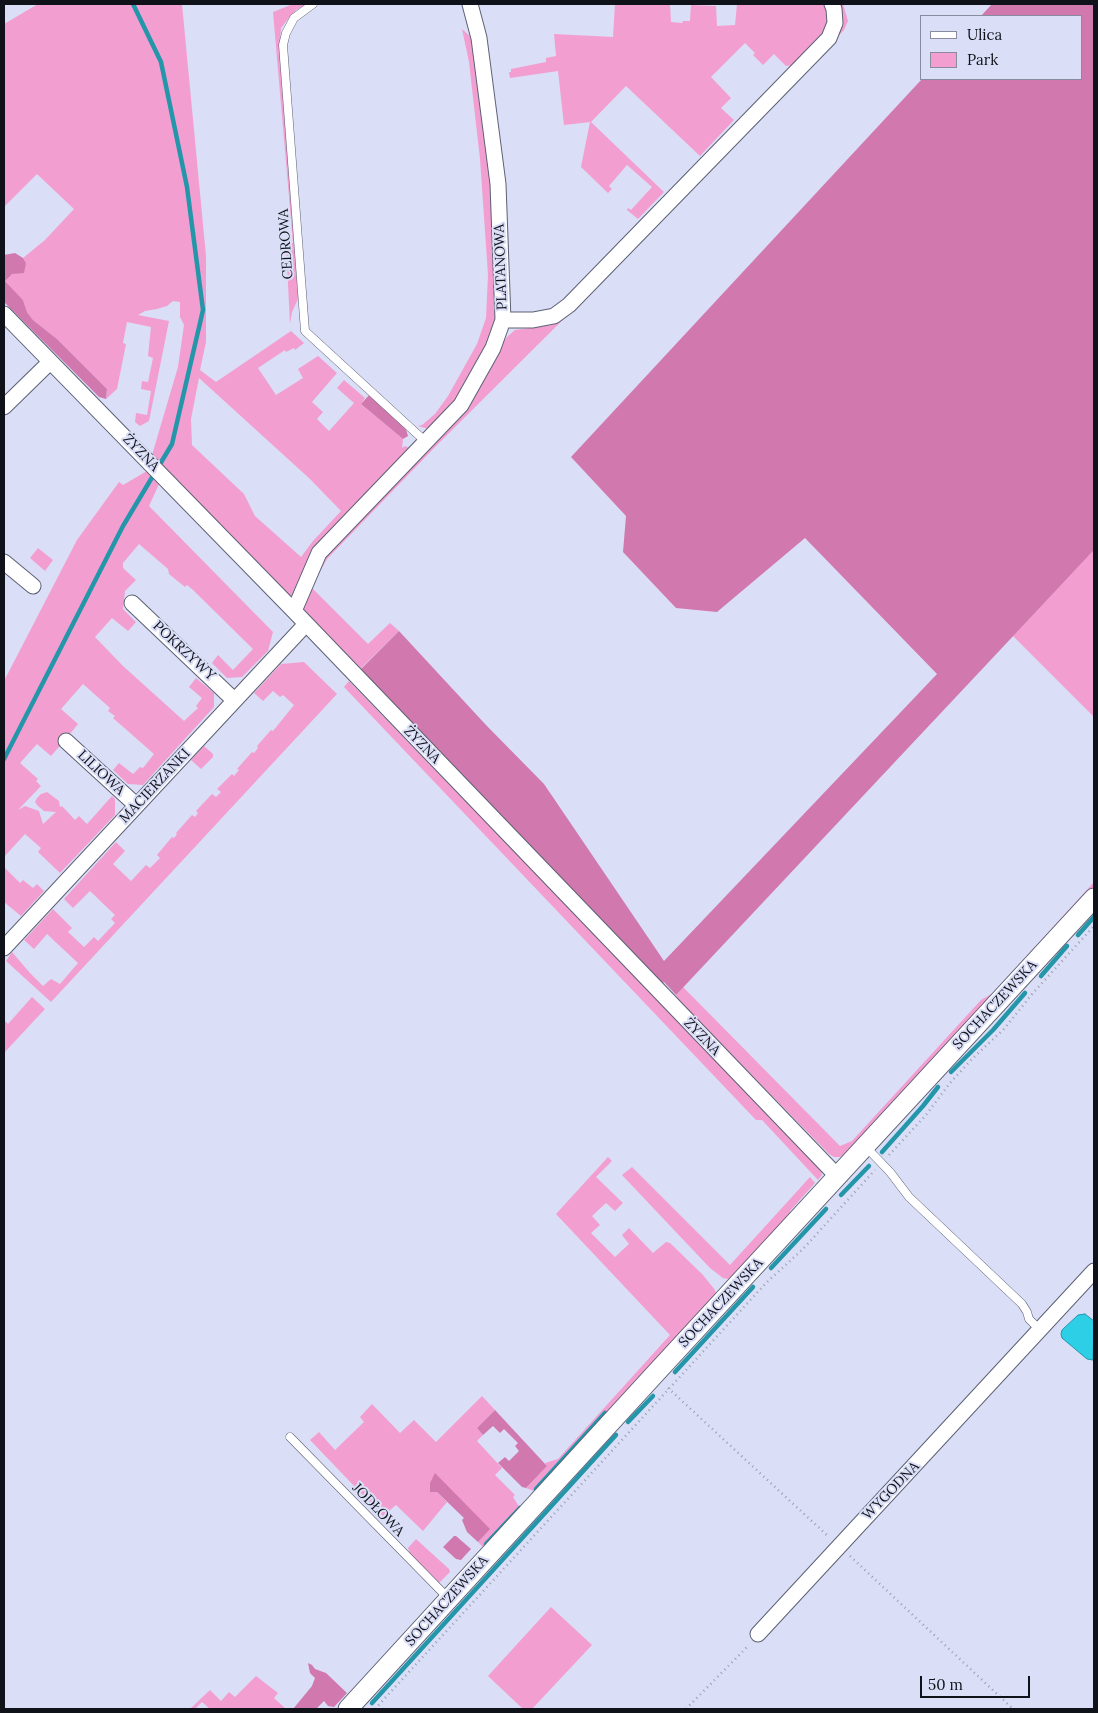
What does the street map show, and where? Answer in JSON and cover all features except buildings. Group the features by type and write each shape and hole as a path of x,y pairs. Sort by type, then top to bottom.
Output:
{"street":[{"name":"PLATANOWA","path":"294,611 319,553 461,404 494,348 503,320 498,184 479,38 470,4"},
{"path":"503,320 533,320 554,316 569,305 829,38 835,23 832,4"},
{"name":"ŻYZNA","path":"4,314 151,463 838,1177"},
{"path":"4,407 50,362"},
{"path":"4,562 33,586"},
{"name":"POKRZYWY","path":"132,603 234,700"},
{"name":"MACIERZANKI","path":"4,948 306,624"},
{"name":"LILIOWA","path":"66,741 136,805"},
{"name":"SOCHACZEWSKA","path":"348,1709 666,1361 1094,898"},
{"name":"WYGODNA","path":"758,1634 1094,1271"}],"lane":[{"name":"CEDROWA","path":"313,4 294,18 286,33 283,45 305,331 426,442"},
{"path":"865,1146 910,1197 1022,1304 1029,1319 1040,1330"},
{"name":"JODŁOWA","path":"290,1437 449,1600"}],"path":[{"path":"375,1709 766,1283 803,1249 882,1163 926,1115 950,1082 1004,1029 1033,992 1094,926"},
{"path":"686,1709 758,1634"}],"green space":[{"path":"38,4 182,4 206,256 206,342 200,370 216,382 291,331 304,343 295,350 294,348 286,352 285,350 258,368 276,395 303,378 298,369 318,356 337,373 312,402 323,412 317,419 329,431 354,403 337,388 344,380 365,398 361,404 403,439 402,448 405,446 409,448 306,565 291,597 152,455 178,367 184,325 180,317 180,302 173,301 167,306 145,311 138,315 169,321 149,421 140,426 135,422 136,413 147,415 151,391 141,389 142,381 148,382 153,358 148,356 151,327 127,322 123,343 126,344 117,389 106,399 107,389 57,339 33,320 27,312 23,300 4,280 26,263 23,258 45,240 74,209 37,174 4,207 4,24","holes":["199,378 310,479 341,511 301,557 255,516 244,494 192,445 191,419"]},
{"path":"293,4 308,4 296,10 281,28 280,42 299,286 298,299 292,312 290,324 286,244 293,243 273,12"},
{"path":"615,4 670,4 671,22 682,23 683,21 690,21 691,5 716,6 717,26 735,25 737,4 825,4 828,7 828,28 793,65 786,66 774,54 763,65 745,43 711,77 731,98 721,108 734,120 700,156 626,86 591,122 664,192 638,219 627,210 628,208 631,210 652,187 627,165 609,186 612,189 608,193 581,167 590,122 564,125 558,71 510,78 509,72 511,72 511,69 546,62 546,58 556,56 554,34 613,37"},
{"path":"838,4 843,4 848,21 844,30 643,240 436,446 327,559 311,587 368,644 390,623 399,631 357,672 303,611 301,604 307,585 325,557 439,437 495,350 508,336 515,330 553,325 562,318 841,27 843,22"},
{"path":"462,29 472,38 495,218 496,319 487,349 458,402 428,429 418,426 435,414 448,396 477,344 486,318 488,275 480,159 469,62"},
{"path":"147,471 159,484 149,506 273,632 268,651 242,677 227,678 212,663 218,655 233,670 253,649 193,590 187,585 185,587 169,574 168,569 139,544 123,563 123,568 136,580 125,591 123,609 136,622 128,631 112,618 95,637 123,666 184,721 198,708 196,706 202,698 189,687 196,678 214,693 214,707 143,785 128,784 113,770 119,763 133,774 140,767 143,768 154,754 113,718 115,716 108,711 110,708 83,684 61,709 78,724 66,741 51,756 37,744 20,763 38,779 36,781 41,786 18,810 25,806 39,811 43,824 56,812 44,811 35,802 41,794 47,792 59,801 60,807 62,806 75,820 79,816 87,824 112,796 115,799 115,815 60,873 38,852 41,848 25,834 4,857 4,681 77,540 119,482 123,485"},
{"path":"38,548 53,560 45,571 30,558"},
{"path":"1094,550 1094,717 1013,636"},
{"path":"304,662 337,694 51,1002 6,961 12,952 43,986 51,979 60,984 78,963 47,934 34,949 24,940 53,909 72,928 68,932 84,947 94,937 98,941 115,923 111,919 115,915 90,891 73,908 64,899 116,842 125,851 113,864 131,881 146,865 150,868 160,858 157,855 172,837 174,838 176,833 192,815 195,817 198,813 196,811 212,794 216,797 221,792 217,789 232,774 234,776 239,770 237,769 252,752 254,753 258,748 257,746 271,730 273,731 294,705 283,695 280,697 273,691 263,701 254,693 281,664"},
{"path":"349,681 820,1167 822,1175 818,1180 762,1120 756,1120 344,687"},
{"path":"204,746 213,754 213,757 201,769 191,760"},
{"path":"5,868 20,883 23,880 33,888 37,884 44,891 21,916 4,902"},
{"path":"1094,882 1094,888 913,1085 845,1155 840,1157 834,1157 829,1154 678,1000 676,995 683,987 840,1146 852,1141 981,1000 993,993"},
{"path":"32,997 45,1009 4,1053 4,1020 8,1024"},
{"path":"608,1157 612,1161 596,1177 623,1203 615,1211 606,1203 592,1216 600,1225 591,1233 615,1257 629,1244 622,1235 629,1228 653,1253 666,1242 670,1243 703,1275 716,1294 714,1300 539,1490 534,1491 526,1488 547,1466 545,1463 558,1459 670,1335 556,1214"},
{"path":"632,1167 730,1265 810,1177 815,1183 790,1211 791,1215 733,1278 728,1279 723,1278 710,1268 622,1175"},
{"path":"482,1396 495,1410 477,1428 483,1435 477,1441 502,1468 495,1475 515,1495 513,1497 520,1508 483,1547 478,1542 489,1529 437,1492 447,1502 423,1531 396,1505 383,1516 310,1440 319,1432 335,1450 364,1422 360,1417 372,1404 400,1433 414,1420 436,1442"},
{"path":"416,1539 449,1569 450,1572 439,1583 411,1556 408,1548"},
{"path":"551,1607 592,1645 532,1709 523,1709 488,1676"},
{"path":"256,1676 278,1693 274,1698 286,1709 210,1709 202,1702 195,1709 190,1709 210,1690 221,1701 229,1692 235,1697"}],"shaded area":[{"path":"992,4 1094,4 1094,550 676,995 664,982 659,986 357,673 399,631 486,725 544,784 664,961 937,674 805,538 717,612 676,608 623,552 626,516 571,457 921,80 1083,80 1083,15 982,15"},
{"path":"15,253 23,258 26,263 24,273 12,274 5,281 23,300 27,312 33,320 57,339 107,389 106,399 99,397 4,302 4,255"},
{"path":"370,394 405,426 408,436 403,439 361,404"},
{"path":"495,1410 547,1466 526,1488 522,1487 498,1463 505,1457 509,1461 519,1451 515,1446 518,1443 504,1429 500,1433 493,1426 483,1435 477,1428"},
{"path":"435,1473 490,1529 478,1542 467,1532 462,1520 464,1518 437,1492 430,1492 430,1483"},
{"path":"454,1536 471,1549 461,1560 456,1559 443,1547"},
{"path":"308,1663 315,1669 326,1673 347,1693 334,1707 328,1706 324,1701 316,1709 293,1709 312,1686 315,1678 310,1673"}],"water":[{"path":"1085,1314 1094,1321 1093,1360 1087,1359 1062,1338 1061,1334 1062,1330 1078,1315"}],"waterway":[{"path":"4,759 123,526 172,444 203,310 187,187 161,62 133,4"},
{"path":"1078,935 1094,917"},
{"path":"1041,976 1067,946"},
{"path":"951,1072 993,1030 1025,993"},
{"path":"882,1152 938,1087"},
{"path":"841,1195 869,1166"},
{"path":"771,1268 826,1209"},
{"path":"675,1372 753,1287"},
{"path":"628,1422 653,1396"},
{"path":"536,1489 605,1413"},
{"path":"372,1703 616,1435"},
{"path":"486,1544 520,1508"}]}
